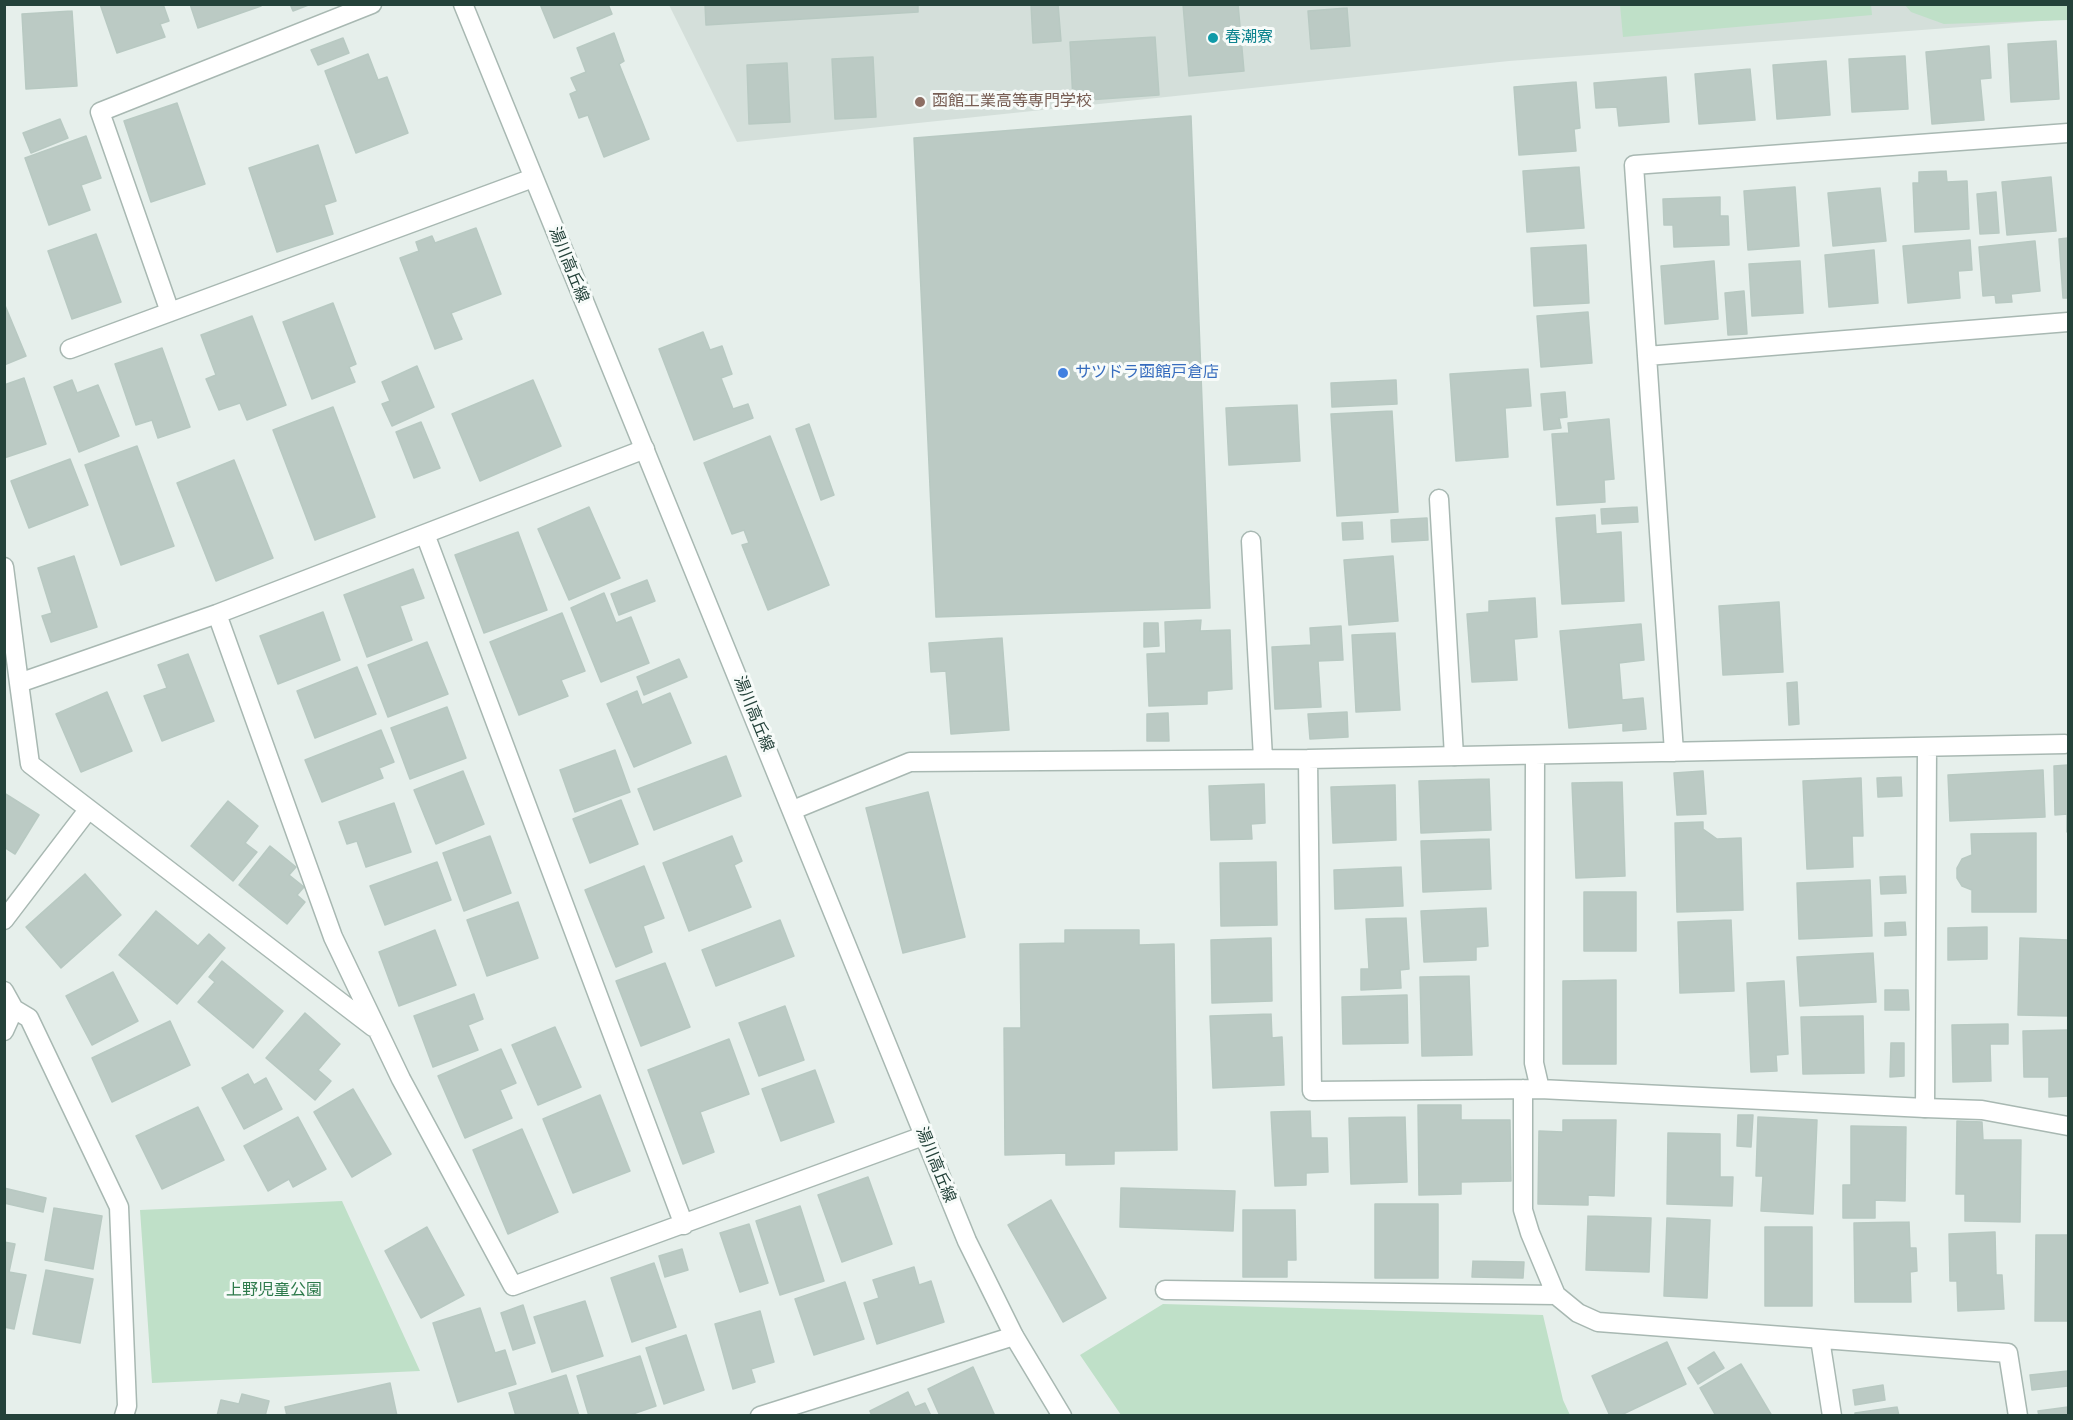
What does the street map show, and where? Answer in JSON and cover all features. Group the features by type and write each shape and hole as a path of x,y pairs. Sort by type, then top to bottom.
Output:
{"street":[{"path":"170,312 100,112 372,4"},
{"name":"湯川高丘線","path":"463,4 967,1241 1014,1336 1062,1416"},
{"path":"1674,752 1634,165 2068,134"},
{"path":"70,349 533,178"},
{"path":"1647,356 2068,322"},
{"path":"19,683 217,614 645,449"},
{"path":"1439,500 1454,756"},
{"path":"425,534 684,1225"},
{"path":"1251,542 1263,758"},
{"path":"4,567 30,764 376,1029"},
{"path":"217,614 333,937 400,1079 513,1286 923,1136"},
{"path":"793,810 910,762 1308,759 2065,744"},
{"path":"1926,1108 1927,748"},
{"path":"1535,755 1534,1063 1523,1210 1556,1295 1578,1313 1598,1322 2008,1353 2018,1416"},
{"path":"1308,759 1312,1091 1531,1089 1982,1110 2068,1126"},
{"path":"4,920 88,810"},
{"path":"4,991 14,1009 29,1018 119,1207 127,1406 124,1416"},
{"path":"4,1031 14,1009"},
{"path":"1165,1290 1556,1295"},
{"path":"760,1416 1014,1336"},
{"path":"1820,1339 1832,1416"}],"shaded area":[{"name":"函館工業高等専門学校","path":"2068,4 2068,19 1509,61 737,142 669,5"}],"green space":[{"path":"1871,4 1872,15 1623,37 1620,5"},
{"path":"1905,5 2068,5 2068,20 1944,24 1911,12"},
{"name":"上野児童公園","path":"342,1201 420,1371 152,1383 140,1210"},
{"path":"1163,1304 1543,1315 1563,1400 1570,1415 1121,1415 1080,1355"}],"building":[{"path":"100,4 163,4 169,21 160,24 165,37 117,53"},
{"path":"190,4 261,4 261,6 198,28"},
{"path":"290,4 311,4 293,11"},
{"path":"540,4 608,4 612,14 554,38"},
{"path":"705,4 918,4 918,12 706,25"},
{"path":"1031,4 1058,4 1061,41 1033,43"},
{"name":"春潮寮","path":"1183,4 1238,4 1244,71 1189,76"},
{"path":"1347,8 1350,46 1311,49 1308,11"},
{"path":"72,11 77,86 26,89 22,14"},
{"path":"614,33 624,61 619,64 649,139 604,157 588,115 579,118 570,94 577,91 571,78 586,72 577,48"},
{"path":"1155,37 1159,95 1073,101 1070,42"},
{"path":"343,38 349,53 318,65 311,50"},
{"path":"2056,41 2059,99 2011,102 2008,44"},
{"path":"1989,46 1991,78 1980,79 1984,120 1932,124 1926,52"},
{"path":"368,54 378,80 387,77 408,133 356,153 325,71"},
{"path":"1905,56 1908,109 1852,112 1849,59"},
{"path":"873,57 876,117 835,119 832,59"},
{"path":"1826,61 1830,115 1777,119 1773,65"},
{"path":"787,63 790,122 749,124 747,65"},
{"path":"1750,69 1755,120 1699,124 1695,74"},
{"path":"1666,77 1669,122 1619,126 1617,107 1596,108 1594,83"},
{"path":"1576,82 1580,128 1574,129 1576,151 1519,155 1514,87"},
{"path":"177,103 205,184 151,202 124,121"},
{"name":"サツドラ函館戸倉店","path":"1191,116 1210,608 936,617 914,138"},
{"path":"60,119 68,138 31,153 23,133"},
{"path":"86,136 101,178 81,185 90,210 49,225 25,158"},
{"path":"318,145 336,201 324,205 333,234 277,252 249,168"},
{"path":"1579,167 1584,228 1527,232 1523,171"},
{"path":"1946,171 1947,182 1967,181 1969,229 1915,232 1913,183 1919,183 1919,172"},
{"path":"2051,177 2056,231 2007,235 2002,182"},
{"path":"1795,187 1799,246 1748,250 1744,191"},
{"path":"1880,188 1886,241 1833,246 1828,193"},
{"path":"1996,192 1999,233 1980,234 1977,194"},
{"path":"1720,197 1720,216 1728,216 1729,245 1674,247 1673,225 1664,225 1663,199"},
{"path":"476,228 501,294 451,313 462,339 435,349 400,258 419,251 416,242 432,236 435,243"},
{"path":"96,234 121,302 72,319 48,251"},
{"path":"2068,238 2068,298 2063,298 2059,239"},
{"path":"1970,240 1972,270 1958,271 1960,298 1908,303 1903,246"},
{"path":"2035,241 2040,291 2011,294 2012,302 1996,303 1995,295 1983,296 1979,247"},
{"path":"1586,245 1589,303 1534,306 1531,248"},
{"path":"1874,250 1878,303 1829,307 1825,255"},
{"path":"1714,261 1718,319 1665,324 1661,266"},
{"path":"1800,261 1803,313 1752,316 1749,264"},
{"path":"1744,291 1747,334 1728,335 1725,293"},
{"path":"4,303 26,356 4,365"},
{"path":"333,303 356,364 349,367 355,382 312,399 283,322"},
{"path":"1588,312 1592,363 1541,367 1537,316"},
{"path":"252,316 286,405 247,420 240,403 219,410 206,379 216,375 201,335"},
{"path":"703,332 710,350 722,346 732,374 721,378 733,409 748,404 753,418 694,440 659,349"},
{"path":"162,348 190,427 158,438 152,420 136,425 115,364"},
{"path":"417,366 434,407 392,426 382,404 390,401 382,382"},
{"path":"1528,369 1531,406 1505,408 1508,457 1456,461 1450,374"},
{"path":"24,378 46,444 4,458 4,385"},
{"path":"72,380 77,393 98,385 119,436 79,452 54,387"},
{"path":"533,380 561,446 480,481 452,414"},
{"path":"1396,380 1397,404 1332,407 1331,383"},
{"path":"1565,392 1567,417 1559,418 1561,428 1544,430 1541,394"},
{"path":"1297,405 1300,461 1229,465 1226,408"},
{"path":"333,407 375,517 315,540 273,430"},
{"path":"1392,411 1398,512 1337,516 1331,414"},
{"path":"1609,419 1614,479 1604,480 1605,502 1557,505 1552,434 1569,433 1568,423"},
{"path":"421,422 440,468 414,478 396,432"},
{"path":"809,424 834,495 821,500 796,429"},
{"path":"770,436 829,585 768,610 742,545 749,543 744,530 732,534 704,463"},
{"path":"137,446 174,546 121,565 85,465"},
{"path":"70,459 88,505 29,528 11,481"},
{"path":"234,460 273,558 216,581 177,483"},
{"path":"589,507 620,578 569,600 538,529"},
{"path":"1637,507 1638,522 1602,524 1601,509"},
{"path":"1595,515 1596,534 1621,532 1624,601 1562,604 1556,518"},
{"path":"1427,518 1428,540 1392,542 1391,520"},
{"path":"1362,522 1363,539 1343,540 1342,523"},
{"path":"518,532 547,610 484,633 455,555"},
{"path":"74,556 97,627 51,642 42,616 52,613 38,568"},
{"path":"1393,556 1398,621 1349,625 1344,560"},
{"path":"413,569 424,598 400,606 412,640 367,657 344,595"},
{"path":"647,580 655,601 619,615 611,594"},
{"path":"604,593 616,623 631,617 649,663 601,682 571,608"},
{"path":"1535,598 1537,637 1514,639 1517,680 1472,682 1467,614 1489,612 1489,601"},
{"path":"1779,602 1783,672 1723,675 1719,606"},
{"path":"323,612 340,660 278,684 260,636"},
{"path":"562,613 585,671 561,680 568,696 519,715 490,642"},
{"path":"1201,620 1200,631 1230,630 1232,689 1207,691 1207,704 1149,706 1147,654 1166,653 1165,622"},
{"path":"1144,623 1158,623 1159,646 1144,647"},
{"path":"1641,624 1644,660 1619,663 1622,700 1643,698 1646,729 1623,731 1623,723 1569,728 1560,631"},
{"path":"1341,626 1343,660 1318,661 1321,707 1275,709 1272,647 1311,645 1310,628"},
{"path":"1395,633 1400,710 1356,712 1352,635"},
{"path":"1002,638 1009,730 951,734 946,671 931,672 929,643"},
{"path":"427,642 448,694 388,717 368,665"},
{"path":"188,654 214,721 162,741 144,696 167,688 158,665"},
{"path":"679,659 687,677 644,695 637,677"},
{"path":"357,667 376,714 315,738 297,691"},
{"path":"1797,682 1799,724 1789,725 1787,683"},
{"path":"637,691 642,705 670,693 691,743 634,767 607,704"},
{"path":"107,692 132,751 81,772 56,714"},
{"path":"447,707 466,758 410,779 391,728"},
{"path":"1347,712 1348,737 1310,739 1308,714"},
{"path":"1168,713 1169,741 1147,741 1147,714"},
{"path":"381,730 394,762 379,768 383,778 322,802 305,760"},
{"path":"615,750 630,792 575,812 560,770"},
{"path":"726,756 741,796 654,830 638,789"},
{"path":"2068,765 2067,832 2067,814 2055,815 2054,766"},
{"path":"2043,770 2045,817 1950,821 1948,775"},
{"path":"463,771 484,824 436,844 414,790"},
{"path":"1703,771 1706,814 1677,815 1674,773"},
{"path":"1901,777 1902,796 1878,797 1877,778"},
{"path":"1861,778 1863,836 1852,836 1853,867 1807,869 1803,781"},
{"path":"1489,779 1491,830 1421,833 1419,781"},
{"path":"1622,782 1625,876 1576,878 1572,783"},
{"path":"1264,784 1265,823 1251,824 1252,839 1211,840 1209,786"},
{"path":"1395,785 1396,840 1333,843 1331,787"},
{"path":"928,792 965,937 903,953 866,808"},
{"path":"4,793 39,815 15,854 4,847"},
{"path":"621,800 638,844 590,863 573,819"},
{"path":"228,801 258,826 245,843 257,852 233,881 191,846"},
{"path":"394,803 411,852 366,867 357,841 347,844 339,822"},
{"path":"1703,822 1703,829 1717,839 1741,838 1743,910 1677,912 1675,823"},
{"path":"2036,833 2036,912 1972,912 1972,890 1962,886 1957,878 1957,868 1962,859 1972,855 1971,834"},
{"path":"490,836 511,893 464,911 443,853"},
{"path":"732,836 742,861 734,865 751,907 689,931 663,863"},
{"path":"1489,839 1491,889 1423,892 1421,841"},
{"path":"270,846 296,867 289,875 304,887 297,895 305,902 287,924 239,885"},
{"path":"437,862 451,900 385,925 370,886"},
{"path":"1276,862 1277,925 1221,926 1220,863"},
{"path":"644,866 664,918 643,926 652,952 616,967 585,890"},
{"path":"1401,867 1403,906 1335,909 1334,870"},
{"path":"85,874 121,915 61,968 26,927"},
{"path":"1905,876 1906,893 1881,894 1880,877"},
{"path":"1870,880 1872,936 1799,939 1797,883"},
{"path":"1584,892 1636,892 1636,951 1584,951"},
{"path":"518,902 538,958 487,976 467,920"},
{"path":"1486,908 1488,946 1476,947 1476,960 1424,962 1421,911"},
{"path":"156,911 198,946 209,934 225,948 177,1004 119,955"},
{"path":"1406,918 1409,969 1400,970 1401,988 1361,990 1361,969 1369,969 1366,919"},
{"path":"780,920 794,956 716,986 702,950"},
{"path":"1731,920 1734,991 1680,993 1678,922"},
{"path":"1905,922 1906,935 1885,936 1885,923"},
{"path":"1987,927 1987,959 1948,960 1948,928"},
{"path":"435,930 456,985 399,1006 379,952"},
{"path":"1065,930 1139,930 1139,945 1174,944 1177,1150 1114,1151 1114,1164 1066,1165 1066,1153 1005,1155 1004,1028 1021,1028 1020,944 1065,943"},
{"path":"1271,938 1272,1001 1212,1003 1211,940"},
{"path":"2020,938 2068,940 2068,1016 2018,1015"},
{"path":"1873,953 1876,1002 1800,1006 1797,957"},
{"path":"222,961 283,1011 253,1048 198,1002 215,982 209,977"},
{"path":"665,963 690,1027 641,1046 616,981"},
{"path":"113,972 138,1021 92,1045 66,996"},
{"path":"1469,976 1472,1055 1422,1056 1420,977"},
{"path":"1616,980 1616,1064 1563,1064 1563,981"},
{"path":"1784,981 1788,1054 1776,1055 1777,1071 1751,1072 1747,983"},
{"path":"1885,990 1908,990 1909,1010 1885,1010"},
{"path":"474,994 483,1019 468,1025 478,1050 433,1067 414,1016"},
{"path":"1407,995 1408,1043 1343,1044 1342,997"},
{"path":"785,1006 804,1060 759,1076 739,1023"},
{"path":"305,1013 340,1044 318,1070 331,1081 315,1100 266,1058"},
{"path":"1271,1014 1272,1038 1282,1037 1284,1085 1213,1088 1210,1016"},
{"path":"1863,1016 1864,1073 1803,1074 1801,1017"},
{"path":"170,1021 190,1065 112,1102 92,1058"},
{"path":"2008,1024 2008,1044 1990,1044 1991,1081 1953,1082 1952,1025"},
{"path":"555,1027 581,1087 538,1105 512,1045"},
{"path":"2068,1030 2068,1096 2049,1097 2049,1077 2024,1077 2023,1031"},
{"path":"729,1039 749,1094 700,1112 714,1152 683,1164 648,1070"},
{"path":"1891,1043 1904,1043 1904,1076 1890,1077"},
{"path":"501,1049 516,1083 500,1090 512,1118 465,1138 438,1076"},
{"path":"815,1070 834,1122 781,1141 762,1089"},
{"path":"248,1074 254,1085 266,1078 282,1109 244,1129 222,1088"},
{"path":"353,1089 391,1154 352,1177 314,1112"},
{"path":"600,1095 630,1171 573,1193 543,1119"},
{"path":"1418,1105 1461,1105 1461,1120 1510,1120 1511,1181 1461,1182 1461,1194 1419,1195"},
{"path":"198,1107 224,1160 162,1189 136,1136"},
{"path":"1310,1111 1311,1138 1327,1138 1328,1172 1306,1173 1306,1185 1275,1186 1271,1112"},
{"path":"1738,1115 1753,1115 1751,1147 1737,1146"},
{"path":"298,1117 326,1169 293,1187 289,1179 268,1191 244,1146"},
{"path":"1405,1117 1407,1182 1351,1184 1349,1118"},
{"path":"1758,1117 1817,1120 1813,1214 1761,1211 1763,1176 1756,1176"},
{"path":"1563,1120 1616,1120 1614,1196 1588,1195 1588,1205 1538,1204 1539,1131 1563,1132"},
{"path":"1957,1121 1982,1122 1983,1140 2021,1140 2020,1222 1965,1221 1965,1194 1956,1194"},
{"path":"1851,1126 1906,1127 1905,1201 1875,1200 1875,1218 1843,1218 1843,1185 1851,1185"},
{"path":"522,1129 558,1212 508,1234 473,1150"},
{"path":"1668,1133 1720,1134 1720,1177 1733,1177 1732,1206 1667,1204"},
{"path":"868,1177 892,1244 842,1262 818,1195"},
{"path":"4,1188 46,1198 43,1212 4,1203"},
{"path":"1121,1188 1235,1191 1233,1231 1120,1227"},
{"path":"1051,1200 1106,1298 1063,1322 1008,1225"},
{"path":"1375,1204 1438,1204 1438,1278 1375,1278"},
{"path":"800,1206 824,1281 780,1295 756,1221"},
{"path":"54,1208 102,1216 93,1269 45,1260"},
{"path":"1243,1210 1295,1210 1296,1260 1287,1260 1287,1277 1243,1277"},
{"path":"1588,1216 1651,1218 1649,1272 1586,1270"},
{"path":"1667,1218 1710,1220 1707,1298 1664,1296"},
{"path":"1909,1222 1910,1248 1916,1248 1917,1271 1910,1272 1911,1302 1855,1302 1854,1223"},
{"path":"749,1224 768,1283 740,1292 720,1233"},
{"path":"427,1227 464,1295 421,1318 385,1251"},
{"path":"1765,1227 1812,1227 1812,1306 1765,1306"},
{"path":"1995,1232 1996,1275 2002,1275 2004,1309 1958,1311 1957,1281 1950,1281 1949,1234"},
{"path":"2036,1235 2068,1235 2068,1321 2035,1321"},
{"path":"4,1242 15,1244 9,1272 26,1275 14,1329 4,1327"},
{"path":"682,1249 688,1270 665,1277 659,1256"},
{"path":"1473,1261 1524,1262 1523,1278 1472,1277"},
{"path":"654,1263 676,1327 632,1342 611,1278"},
{"path":"914,1267 919,1285 931,1281 944,1322 877,1344 864,1303 879,1298 873,1280"},
{"path":"46,1270 93,1279 80,1343 33,1334"},
{"path":"845,1282 864,1339 814,1355 795,1299"},
{"path":"585,1301 603,1356 552,1372 534,1317"},
{"path":"523,1305 535,1343 513,1350 501,1313"},
{"path":"480,1308 495,1353 505,1350 516,1384 458,1402 433,1323"},
{"path":"760,1311 774,1362 751,1369 755,1382 733,1389 715,1324"},
{"path":"686,1335 704,1390 664,1404 646,1348"},
{"path":"1667,1342 1686,1384 1619,1416 1610,1416 1592,1376"},
{"path":"1714,1352 1724,1368 1698,1384 1688,1368"},
{"path":"640,1356 656,1406 627,1416 589,1416 577,1376"},
{"path":"1741,1364 1772,1416 1716,1416 1700,1388"},
{"path":"973,1367 995,1416 940,1416 928,1389"},
{"path":"2068,1371 2068,1386 2032,1390 2030,1375"},
{"path":"566,1375 579,1416 516,1416 509,1393"},
{"path":"390,1383 397,1416 287,1416 285,1407"},
{"path":"1883,1385 1885,1400 1855,1405 1853,1390"},
{"path":"908,1392 915,1407 925,1403 931,1416 872,1416 870,1411"},
{"path":"242,1394 269,1401 265,1416 217,1416 221,1400 239,1404"},
{"path":"1897,1407 1899,1416 1855,1416 1855,1413"},
{"path":"2068,1407 2068,1416 2039,1416 2038,1411"}],"place":[{"name":"春潮寮","path":"1213,38"},
{"name":"函館工業高等専門学校","path":"920,102"},
{"name":"サツドラ函館戸倉店","path":"1063,373"}]}
